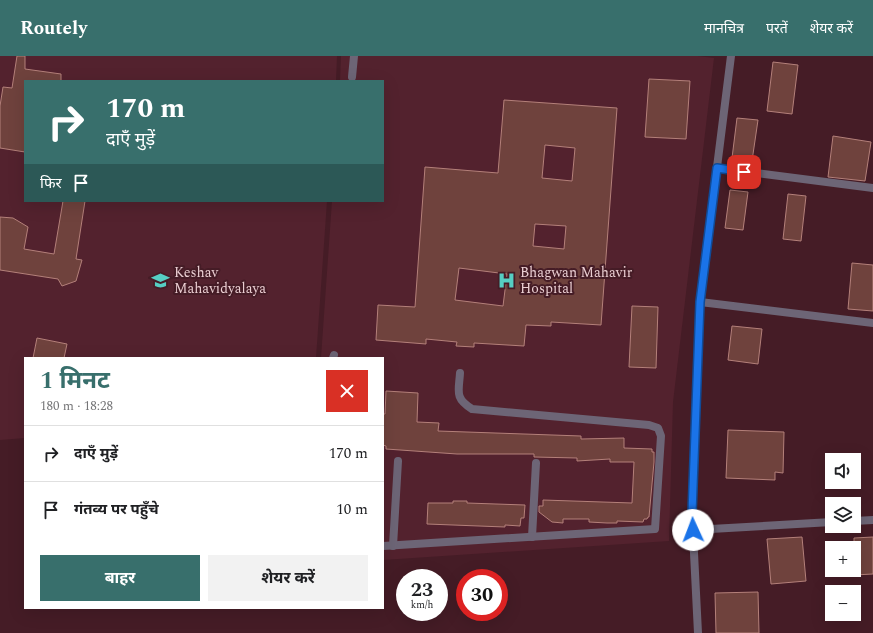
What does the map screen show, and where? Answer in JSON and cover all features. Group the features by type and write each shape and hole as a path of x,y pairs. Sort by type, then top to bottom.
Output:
{"street":[{"path":"352,77 354,56"},
{"path":"698,633 692,513 700,302 731,56"},
{"path":"717,168 873,188"},
{"path":"700,302 873,323"},
{"path":"384,546 655,529 661,436 658,428 649,424 472,409 463,404 458,397 460,373"},
{"path":"393,546 398,462"},
{"path":"532,537 536,463"},
{"path":"861,521 873,520"},
{"path":"693,530 825,522"}],"shaded area":[{"name":"Keshav Mahavidyalaya","path":"0,56 337,56 336,80 24,80 24,202 327,202 316,357 24,357 24,438 0,440"},
{"name":"Bhagwan Mahavir Hospital","path":"341,56 698,56 714,58 673,402 669,541 384,560 384,357 321,357 332,202 384,202 384,80 340,80"}],"building":[{"path":"17,56 25,56 25,69 61,74 61,80 24,80 24,152 0,148 0,106 3,87 12,88"},
{"path":"773,62 798,65 792,114 767,111"},
{"path":"649,79 690,81 686,139 645,137"},
{"path":"504,100 617,108 601,325 551,322 551,326 526,325 524,346 474,343 474,347 456,346 457,342 426,339 426,344 376,340 378,305 415,307 425,167 498,173","holes":["545,145 575,148 572,181 542,178","535,224 566,226 564,249 533,246","459,268 507,274 503,306 455,300"]},
{"path":"737,118 758,120 752,161 732,158"},
{"path":"833,136 871,142 865,181 828,177"},
{"path":"730,190 748,192 743,230 725,228"},
{"path":"788,194 806,196 801,241 783,239"},
{"path":"63,202 85,202 76,259 82,260 76,281 62,286 58,279 0,270 0,217 13,218 28,227 24,249 54,254"},
{"path":"852,263 873,265 873,311 848,309"},
{"path":"632,306 658,307 656,368 629,367"},
{"path":"732,326 762,329 758,364 728,360"},
{"path":"37,338 67,344 64,357 33,357"},
{"path":"386,391 418,393 417,422 439,423 438,431 581,436 581,439 624,438 624,448 652,449 652,452 654,452 649,517 644,519 643,522 617,521 617,523 607,523 589,522 589,519 563,519 563,523 552,522 539,512 539,506 543,506 543,500 632,503 634,462 610,462 610,459 577,461 577,458 534,457 534,454 457,454 386,449 386,446 384,445"},
{"path":"728,430 784,432 783,473 775,472 775,480 726,478"},
{"path":"453,501 467,501 467,503 525,505 524,518 521,518 520,526 505,525 505,527 427,524 428,503 453,503"},
{"path":"802,537 806,581 771,584 767,539"},
{"path":"873,537 873,574 861,575 861,541 854,541 854,538"},
{"path":"758,592 759,633 716,633 715,593"}],"place":[{"name":"Keshav Mahavidyalaya","path":"161,280"},
{"name":"Bhagwan Mahavir Hospital","path":"507,280"}],"route":[{"path":"693,530 692,513 700,302 717,168 744,172"}]}
